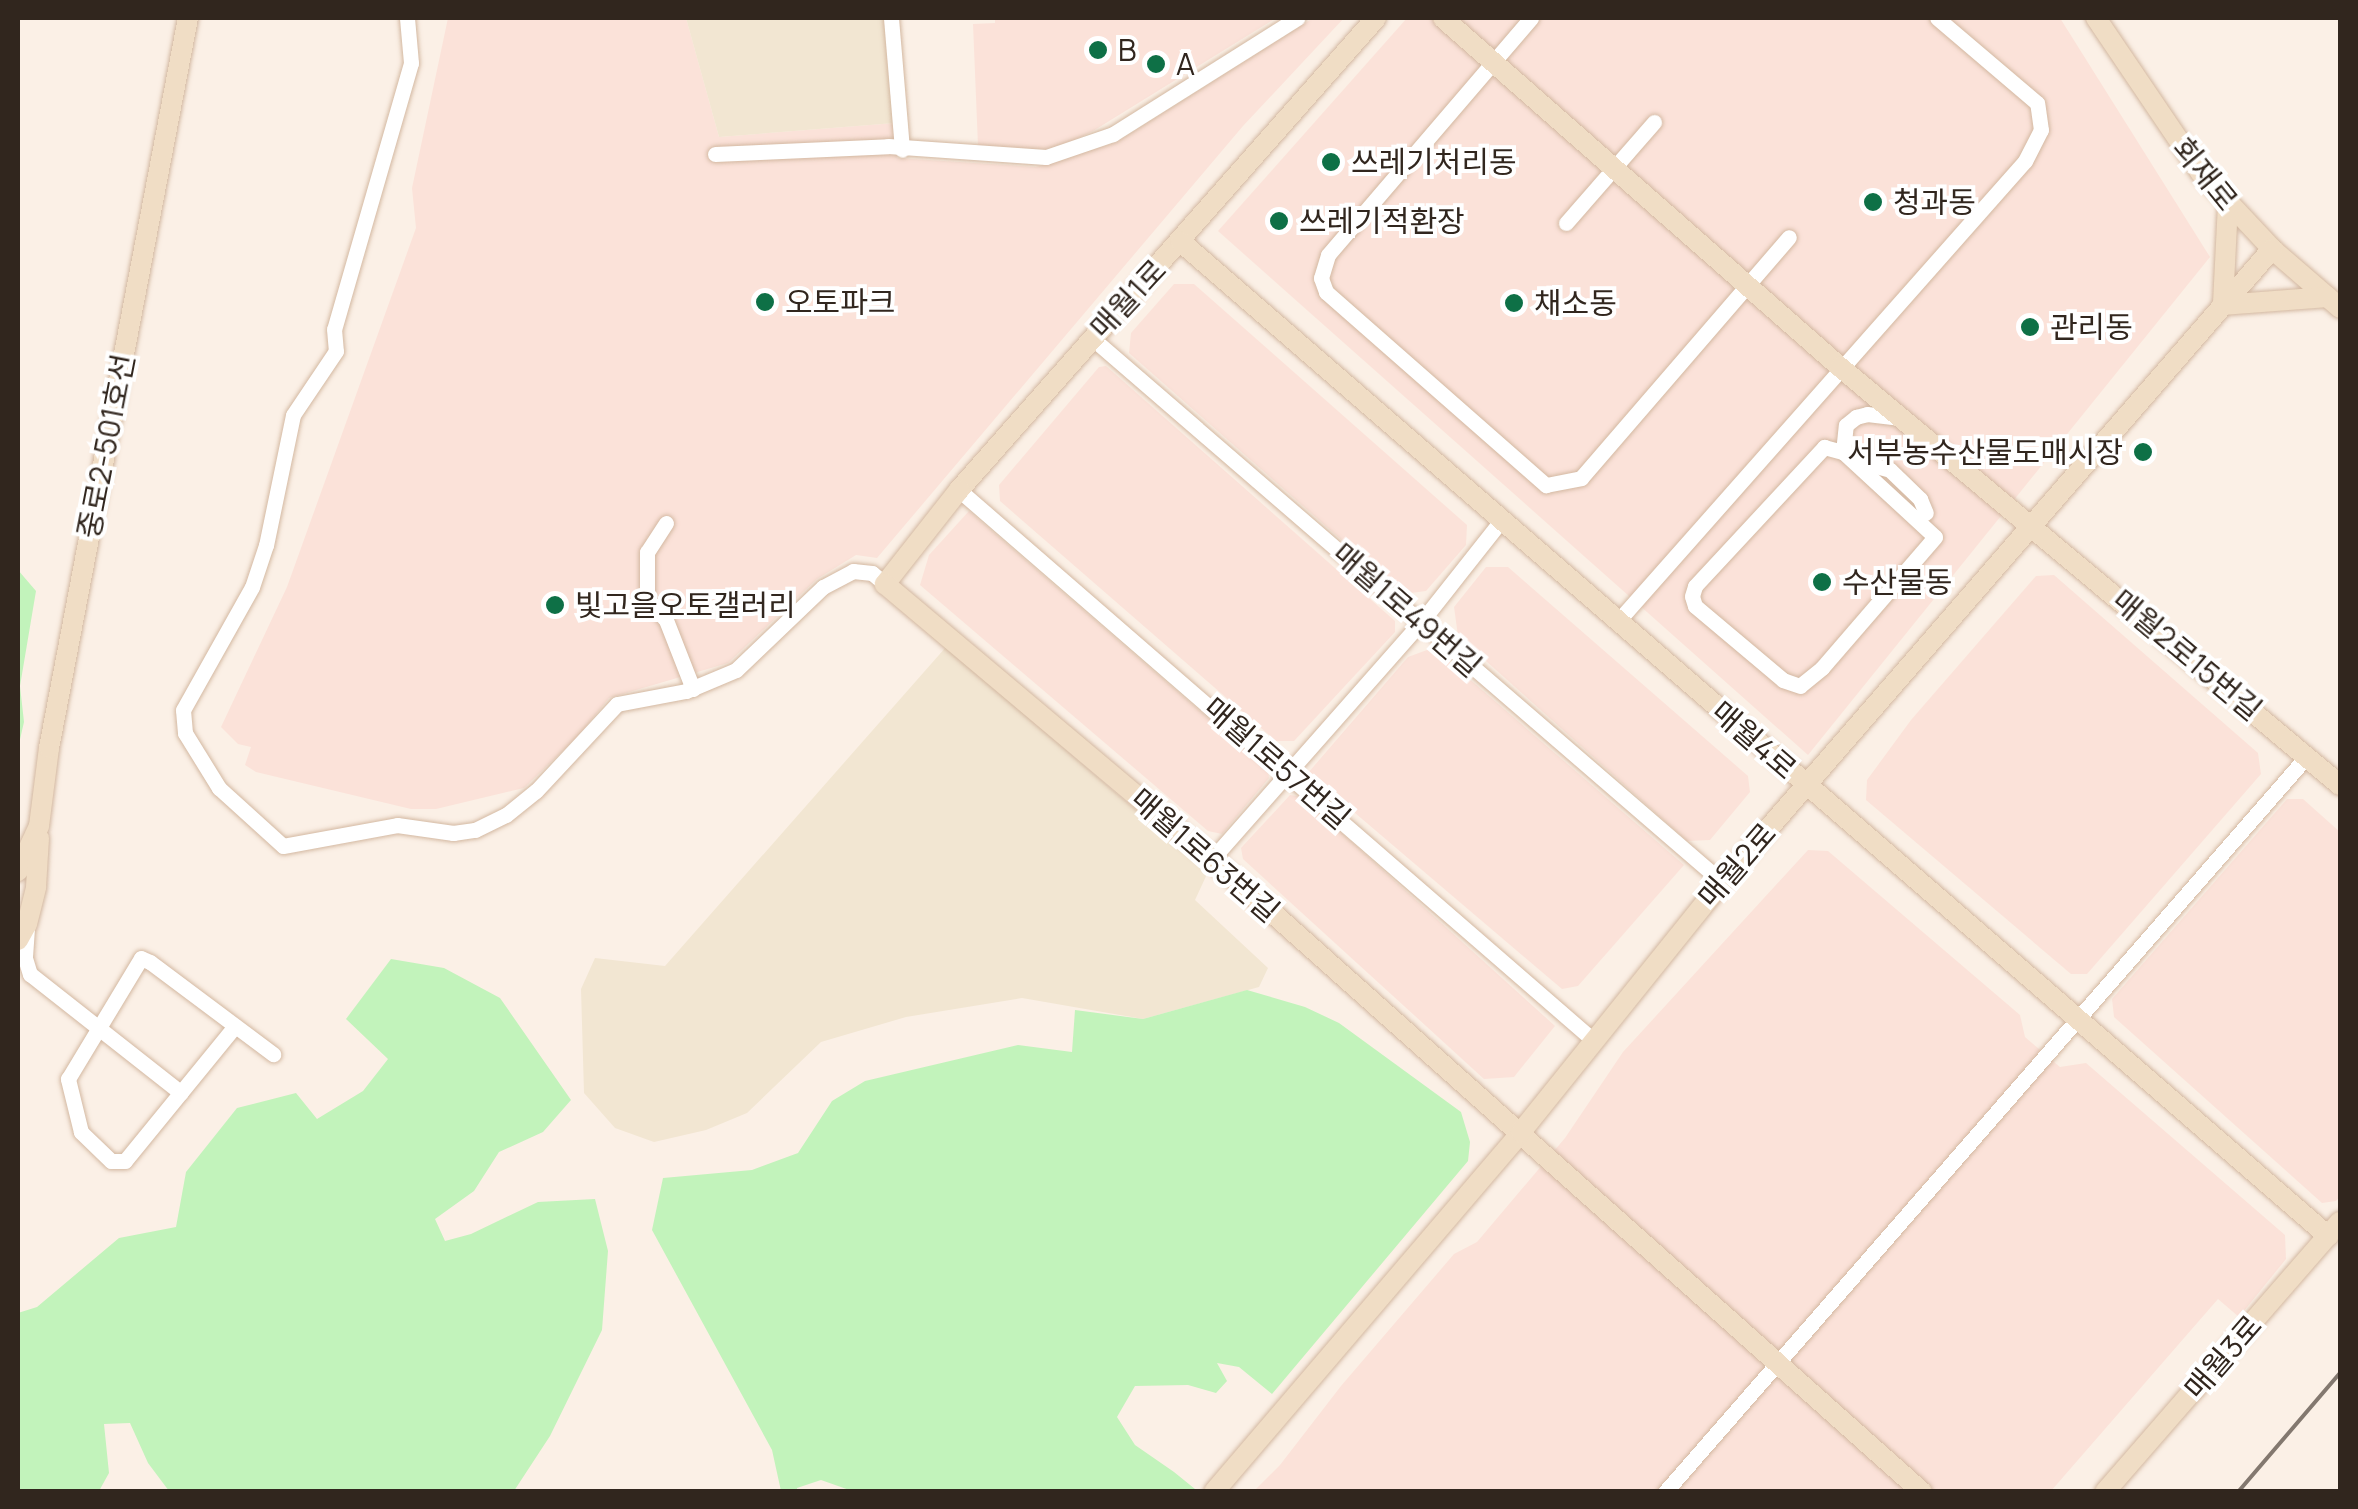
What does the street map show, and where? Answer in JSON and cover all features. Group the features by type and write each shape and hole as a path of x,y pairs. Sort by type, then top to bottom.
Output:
{"street":[{"name":"중로2-501호선","path":"18,871 39,826 49,748 188,18"},
{"path":"407,18 411,63 334,329 336,351 293,415 266,545 252,588 183,710 184,733 219,788 283,846 397,825 452,833 476,830 506,815 536,791 576,751 607,710 693,689 736,670 837,579 862,571 884,584"},
{"path":"890,18 902,150"},
{"path":"715,154 888,146 1036,158 1085,146 1113,134 1297,18"},
{"name":"매월1로","path":"884,584 959,490 1376,18"},
{"name":"매월2로15번길","path":"1443,18 1840,367 2034,525 2340,785"},
{"path":"1531,18 1328,256 1322,278 1326,292 1340,305 1546,485 1581,478 1790,237"},
{"path":"1618,621 2025,161 2041,130 2037,103 1938,18"},
{"name":"회재로","path":"2096,18 2178,143 2228,204 2272,249 2334,302"},
{"path":"1566,223 1654,122"},
{"path":"2228,204 2222,306 2334,302"},
{"name":"매월4로","path":"1181,242 1926,892 2334,1229"},
{"name":"매월2로","path":"1214,1492 1521,1132 1722,882 2272,249"},
{"name":"매월1로49번길","path":"1092,338 1722,882"},
{"path":"1904,418 1867,414 1856,418 1846,425 1848,456 1935,537 1806,684 1783,680 1695,606 1695,586 1824,447 1848,456 1890,470 1920,499 1926,513"},
{"name":"매월1로57번길","path":"959,490 1289,772 1592,1039"},
{"path":"1212,859 1421,622 1500,522"},
{"path":"666,523 646,552 647,599 666,620 693,689"},
{"path":"1666,565 1695,586"},
{"name":"매월1로63번길","path":"884,584 1212,859 1922,1492"},
{"path":"1665,1492 2308,756"},
{"path":"39,826 36,887 22,932 24,977 103,1028 182,1092"},
{"path":"235,1026 125,1161 111,1162 81,1132 68,1078 103,1028 141,958 274,1054"},
{"name":"매월3로","path":"2105,1492 2334,1229"}],"shaded area":[{"path":"448,18 686,18 719,137 895,123 897,158 1036,167 1117,142 1313,18 1344,18 1243,126 877,558 856,555 817,579 728,663 609,698 579,735 524,788 436,809 411,809 256,772 245,765 251,747 238,744 221,727 287,587 416,228 412,188"},
{"path":"686,18 886,18 895,123 719,137"},
{"path":"995,18 1276,18 1093,131 1058,148 1030,151 978,146 973,24 995,23"},
{"path":"1407,18 2060,18 2210,257 1808,755 1218,231"},
{"path":"1174,284 1194,284 1467,525 1466,545 1426,591 1403,594 1129,353 1131,333"},
{"path":"1106,366 1395,621 1395,632 1294,741 1276,741 1000,501 999,485 1099,367"},
{"path":"969,511 1268,770 1269,778 1222,834 1208,831 920,585 929,555"},
{"path":"1486,567 1508,567 1748,776 1750,792 1710,840 1687,841 1458,636 1454,607"},
{"path":"2054,575 2258,753 2261,774 2087,974 2071,974 1866,800 1867,780 1911,720 2036,576"},
{"path":"946,647 1208,872 1195,900 1268,968 1259,987 1143,1019 1022,998 906,1017 821,1042 747,1113 706,1130 654,1142 615,1128 584,1093 581,989 595,958 665,966"},
{"path":"1427,650 1437,651 1684,865 1578,986 1562,989 1308,773 1408,657"},
{"path":"1290,795 1302,797 1555,1026 1514,1077 1484,1079 1243,859 1241,848"},
{"path":"2287,799 2303,799 2340,832 2340,1196 2336,1201 2322,1203 2114,1017 2112,999"},
{"path":"1808,850 1828,851 2020,1015 2025,1037 2060,1067 2086,1063 2285,1235 2286,1259 2239,1317 2218,1299 2051,1491 1253,1492 1280,1465 1341,1386 1454,1254 1477,1242 1565,1138 1623,1052"}],"green space":[{"path":"18,570 36,591 20,686 24,722 18,748"},
{"path":"391,959 444,968 500,998 571,1100 543,1132 499,1152 474,1191 435,1219 445,1241 471,1234 538,1202 595,1199 608,1251 602,1330 550,1436 514,1491 169,1491 148,1463 130,1423 104,1424 109,1473 99,1491 18,1491 18,1313 37,1307 119,1238 176,1227 186,1172 237,1108 296,1093 317,1119 363,1091 388,1059 346,1019"},
{"path":"1247,990 1305,1007 1339,1023 1461,1112 1470,1142 1468,1161 1272,1394 1239,1367 1217,1363 1227,1381 1216,1393 1188,1385 1135,1386 1117,1417 1135,1445 1195,1489 855,1492 821,1480 797,1491 781,1491 772,1450 652,1230 663,1178 752,1170 798,1153 832,1101 865,1081 1018,1045 1072,1052 1075,1010 1143,1019"}],"railway":[{"path":"2238,1492 2340,1373"}],"place":[{"name":"B","path":"1098,50"},
{"name":"A","path":"1156,64"},
{"name":"쓰레기처리동","path":"1331,162"},
{"name":"청과동","path":"1873,202"},
{"name":"쓰레기적환장","path":"1279,221"},
{"name":"오토파크","path":"765,302"},
{"name":"채소동","path":"1514,303"},
{"name":"관리동","path":"2030,327"},
{"name":"서부농수산물도매시장","path":"2143,452"},
{"name":"수산물동","path":"1822,582"},
{"name":"빛고을오토갤러리","path":"555,605"}]}
